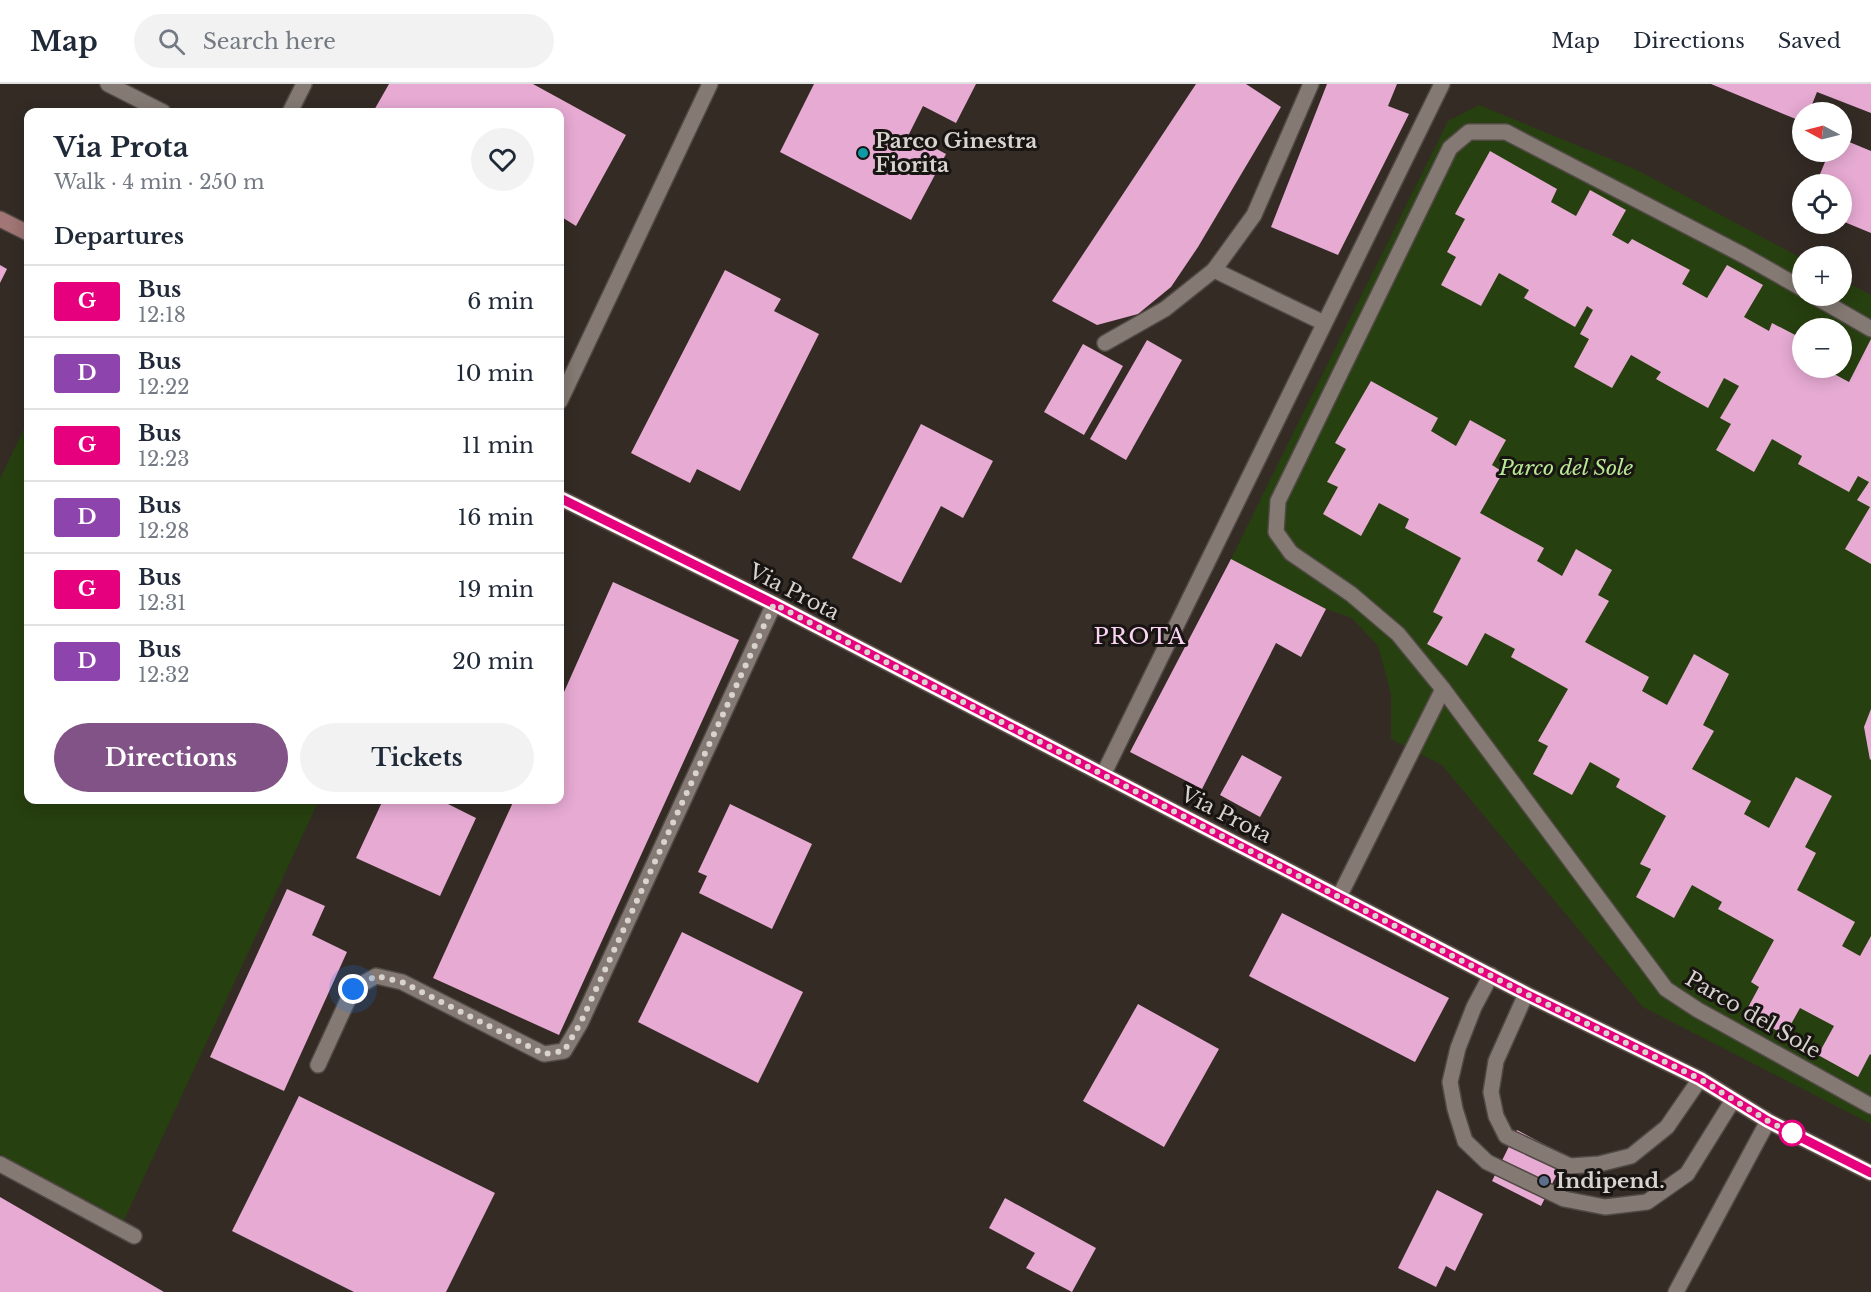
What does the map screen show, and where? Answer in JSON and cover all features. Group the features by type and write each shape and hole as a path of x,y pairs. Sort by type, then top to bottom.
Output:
{"street":[{"path":"108,84 155,108"},
{"path":"292,108 304,84"},
{"path":"564,393 710,84"},
{"path":"1105,343 1165,309 1214,270 1254,215 1311,84"},
{"path":"1103,775 1442,84"},
{"name":"Parco del Sole","path":"1792,283 1506,132 1468,132 1450,148 1278,501 1276,532 1291,553 1351,594 1398,634 1443,689 1666,989 1698,1010 1871,1106"},
{"path":"0,219 24,231"},
{"path":"1214,270 1324,323"},
{"path":"1831,306 1871,329"},
{"name":"Via Prota","path":"564,500 774,604 1526,994 1700,1079 1768,1121 1871,1173"},
{"path":"318,1065 353,989 376,976 402,982 544,1054 564,1051 580,1024 774,604"},
{"path":"1339,897 1443,689"},
{"path":"1491,975 1474,1006 1458,1048 1450,1082 1455,1109 1465,1141 1487,1162 1564,1199 1605,1207 1647,1202 1687,1174 1733,1100"},
{"path":"1526,994 1496,1061 1491,1092 1496,1116 1506,1136 1570,1166 1599,1164 1631,1156 1667,1126 1700,1079"},
{"path":"1676,1292 1768,1121"},
{"path":"0,1164 134,1236"}],"green space":[{"name":"Parco del Sole","path":"1479,105 1637,170 1792,253 1792,306 1852,306 1852,285 1871,295 1871,1124 1643,1007 1442,765 1391,739 1391,694 1378,646 1352,618 1326,609 1231,559 1448,121"},
{"path":"24,428 24,804 317,804 124,1220 0,1154 0,479"}],"building":[{"path":"389,84 533,84 626,135 576,226 564,218 564,108 375,108"},
{"name":"Parco Ginestra Fiorita","path":"814,84 976,84 956,123 923,106 909,134 946,154 911,220 780,152"},
{"path":"1196,84 1246,84 1281,107 1198,247 1171,287 1138,314 1097,325 1052,301"},
{"path":"1327,84 1397,84 1388,106 1409,114 1338,255 1271,227"},
{"path":"1711,84 1871,84 1871,113 1852,106 1852,102 1843,102 1817,92 1813,102 1792,102 1792,117"},
{"path":"1852,143 1871,151 1871,233 1852,225 1852,174 1820,174 1825,162 1852,162"},
{"path":"1490,151 1557,189 1551,202 1576,216 1590,190 1626,210 1612,235 1628,244 1632,239 1690,270 1682,284 1707,298 1727,265 1763,285 1744,317 1769,331 1772,323 1792,333 1792,378 1842,378 1849,382 1871,339 1871,564 1845,549 1870,507 1857,500 1869,482 1858,476 1849,492 1798,464 1802,456 1772,439 1754,472 1716,450 1731,424 1720,418 1739,386 1724,378 1708,408 1656,379 1661,372 1631,355 1612,388 1574,367 1589,339 1580,334 1593,310 1587,306 1575,327 1524,298 1529,290 1499,273 1481,306 1441,285 1456,257 1447,252 1465,219 1455,214"},
{"path":"0,265 7,269 0,283"},
{"path":"725,270 781,299 774,311 819,334 740,491 697,469 690,483 631,453"},
{"path":"1147,340 1182,360 1126,460 1090,439"},
{"path":"1083,344 1123,366 1084,435 1044,412"},
{"path":"1371,381 1438,418 1431,431 1456,446 1470,420 1506,440 1492,465 1503,472 1480,513 1544,548 1537,561 1562,576 1576,549 1612,570 1598,595 1609,601 1585,642 1649,677 1642,691 1667,705 1694,654 1729,674 1703,725 1714,731 1692,769 1751,801 1744,814 1769,828 1796,777 1832,796 1805,847 1816,853 1797,890 1855,922 1842,946 1860,956 1871,936 1871,1055 1858,1077 1818,1055 1834,1026 1800,1008 1785,1035 1745,1013 1759,987 1751,982 1774,940 1718,909 1722,902 1692,885 1674,918 1636,897 1651,869 1640,864 1666,816 1616,787 1620,779 1590,762 1572,795 1533,774 1548,746 1538,741 1568,689 1511,657 1515,649 1485,633 1467,666 1427,644 1443,617 1433,612 1461,558 1405,528 1409,519 1379,503 1361,536 1323,514 1338,487 1327,482 1346,449 1335,443"},
{"path":"921,424 993,461 963,518 941,506 901,583 852,558"},
{"path":"1231,559 1326,609 1301,657 1276,643 1202,789 1130,752"},
{"path":"613,582 739,640 559,1035 433,978 512,804 564,804 564,692"},
{"path":"1871,709 1871,759 1870,760 1864,727"},
{"path":"1242,755 1282,777 1260,817 1220,795"},
{"path":"381,804 448,804 476,818 440,896 356,858"},
{"path":"730,804 812,844 772,929 699,893 707,876 698,872"},
{"path":"287,889 325,906 312,935 347,952 284,1091 210,1057"},
{"path":"1282,913 1449,998 1415,1062 1249,976"},
{"path":"682,932 803,992 758,1083 638,1022"},
{"path":"1138,1004 1219,1049 1164,1147 1083,1101"},
{"path":"299,1096 495,1193 446,1292 354,1292 232,1231"},
{"path":"1517,1130 1566,1156 1541,1206 1492,1181"},
{"path":"1437,1190 1483,1214 1455,1271 1446,1266 1436,1287 1398,1268"},
{"path":"0,1197 164,1292 0,1292"},
{"path":"1005,1198 1096,1248 1072,1292 1026,1268 1035,1253 989,1228"}],"bus line":[{"name":"G","path":"564,500 774,604 1526,994 1700,1079 1768,1121 1871,1173"}],"place":[{"name":"Parco Ginestra Fiorita","path":"863,153"},
{"name":"Indipend.","path":"1544,1181"}],"district":[{"name":"PROTA","path":"1140,636"}],"route":[{"path":"353,989 376,976 402,982 544,1054 564,1051 580,1024 774,604 1526,994 1700,1079 1792,1133"}]}
